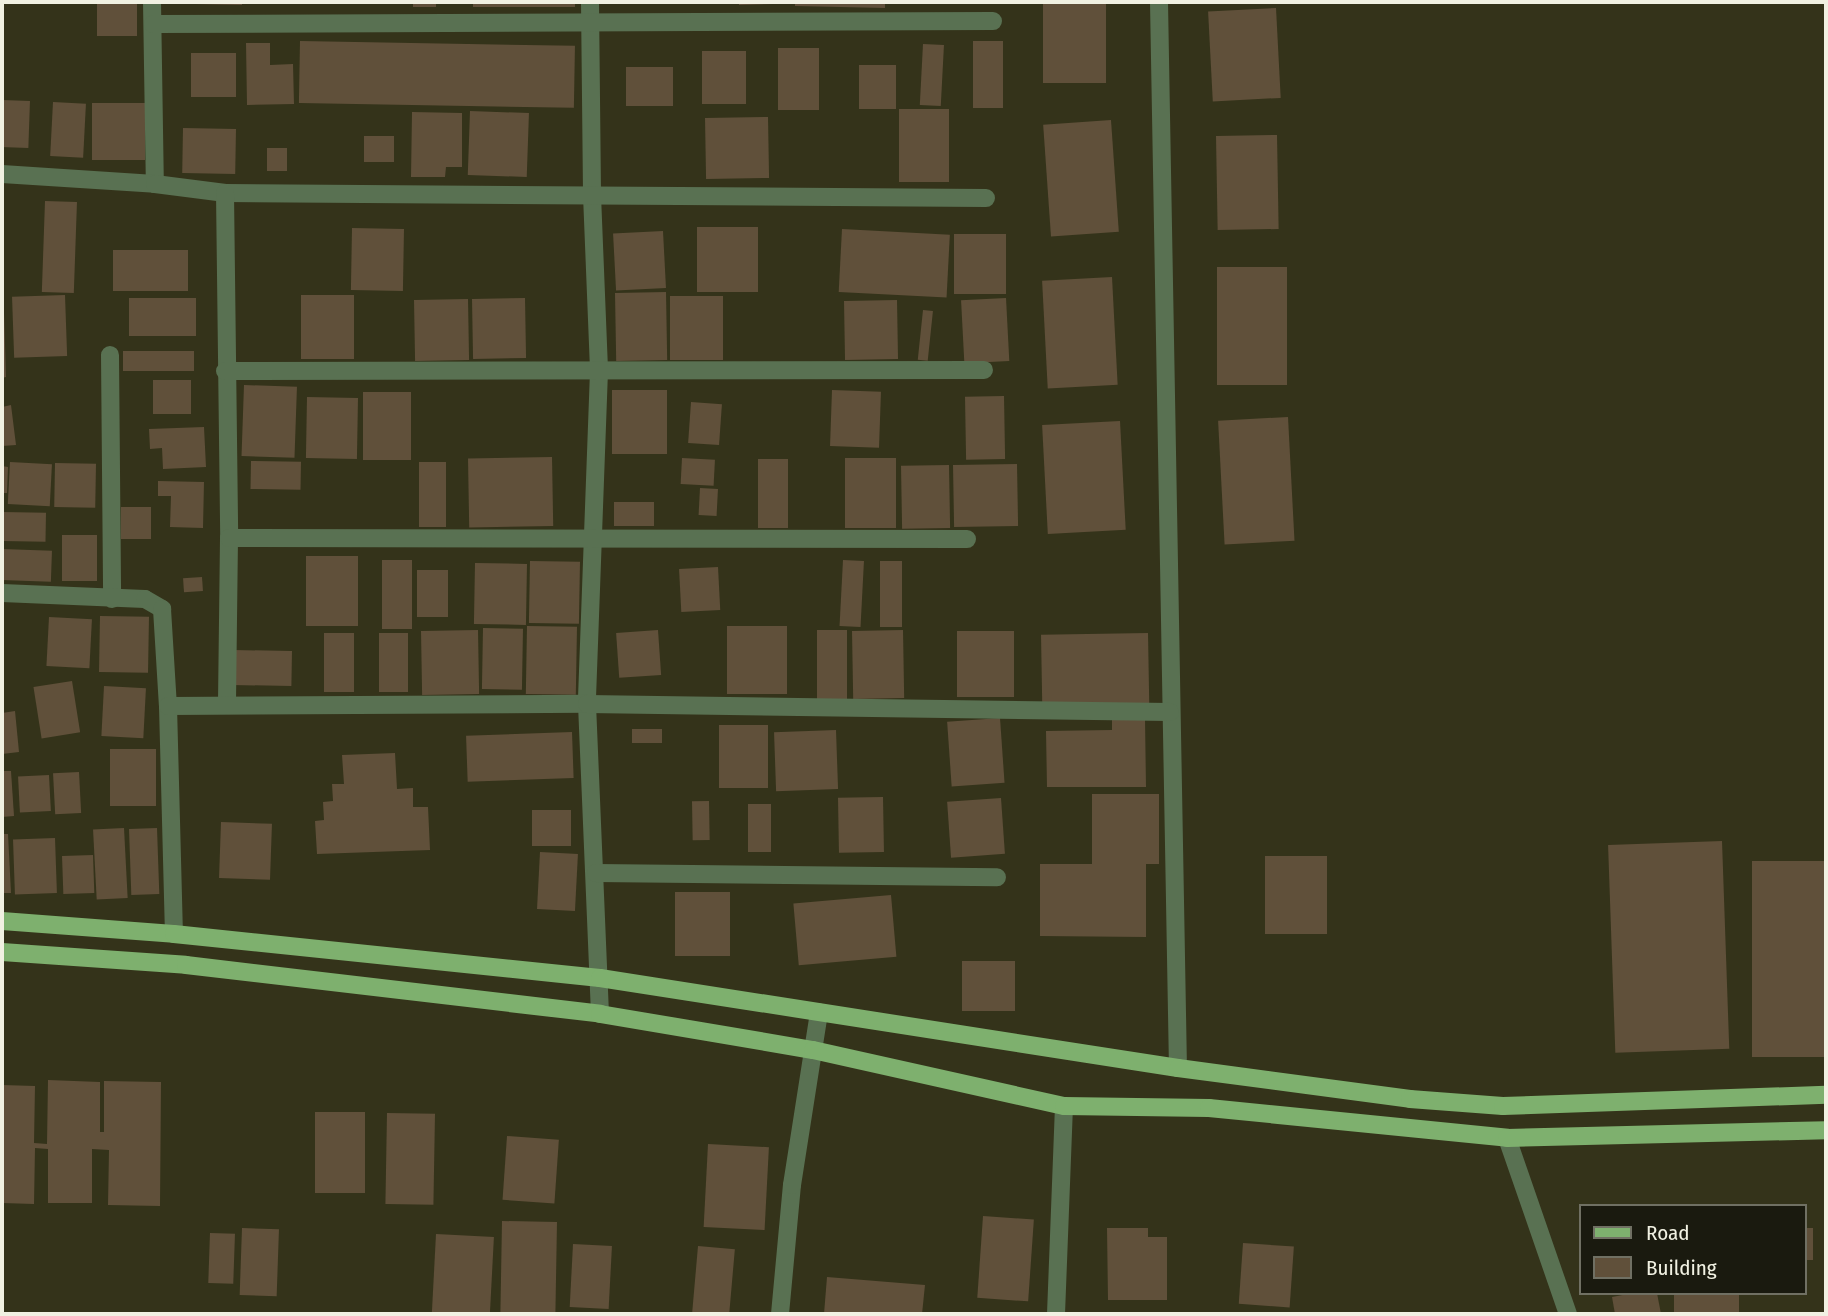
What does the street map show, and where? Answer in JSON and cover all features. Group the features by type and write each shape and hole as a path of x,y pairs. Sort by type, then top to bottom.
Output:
{"main road":[{"path":"2,921 174,934 600,978 1178,1068 1410,1099 1503,1107 1826,1095"},
{"path":"2,952 186,965 600,1014 813,1050 1064,1106 1209,1108 1507,1138 1826,1130"}],"street":[{"path":"152,2 155,184"},
{"path":"590,2 592,195 599,371 587,704 600,1014"},
{"path":"1159,2 1178,1068"},
{"path":"153,24 993,21"},
{"path":"2,174 155,184 225,193 986,198"},
{"path":"225,193 229,538 226,704"},
{"path":"110,355 112,599"},
{"path":"225,371 984,370"},
{"path":"229,538 967,539"},
{"path":"2,593 145,599 162,609 168,706 174,934"},
{"path":"168,706 587,704 1170,712"},
{"path":"596,873 997,877"},
{"path":"780,1314 793,1185 819,1012"},
{"path":"1056,1314 1064,1106"},
{"path":"1507,1138 1568,1314"}],"building":[{"path":"97,2 137,2 137,36 97,36"},
{"path":"242,2 242,5 195,4"},
{"path":"361,2 361,4 335,4"},
{"path":"413,2 436,2 436,7 413,7"},
{"path":"473,2 575,2 575,7 473,7"},
{"path":"739,2 773,2 773,4 739,5"},
{"path":"795,2 885,2 885,8 795,6"},
{"path":"1043,2 1106,2 1106,83 1043,83"},
{"path":"1276,8 1281,98 1213,101 1208,12"},
{"path":"300,41 575,46 574,108 299,103"},
{"path":"973,41 1003,41 1003,108 973,108"},
{"path":"246,43 270,43 270,65 293,64 294,104 247,105"},
{"path":"923,44 944,45 941,106 920,105"},
{"path":"778,48 819,48 819,110 778,110"},
{"path":"702,51 746,51 746,104 702,104"},
{"path":"191,53 236,53 236,97 191,97"},
{"path":"859,65 896,65 896,109 859,109"},
{"path":"626,67 673,67 673,106 626,106"},
{"path":"2,100 30,101 28,148 2,147"},
{"path":"53,102 86,104 83,158 50,156"},
{"path":"92,103 145,103 145,160 92,160"},
{"path":"899,109 949,109 949,182 899,182"},
{"path":"470,111 529,113 527,177 468,175"},
{"path":"412,112 462,113 462,167 446,167 445,177 411,177"},
{"path":"768,117 769,178 706,179 705,118"},
{"path":"1111,120 1119,232 1051,236 1043,125"},
{"path":"183,128 236,129 235,174 182,173"},
{"path":"1277,135 1279,229 1218,230 1216,136"},
{"path":"364,136 394,136 394,162 364,162"},
{"path":"267,148 287,148 287,171 267,171"},
{"path":"45,201 77,202 74,293 42,292"},
{"path":"697,227 758,227 758,292 697,292"},
{"path":"352,228 404,229 403,291 351,290"},
{"path":"842,229 950,235 947,298 839,292"},
{"path":"663,231 666,288 616,291 613,234"},
{"path":"954,234 1006,234 1006,294 954,294"},
{"path":"113,250 188,250 188,291 113,291"},
{"path":"1217,267 1287,267 1287,385 1217,385"},
{"path":"1112,277 1118,385 1048,389 1042,281"},
{"path":"666,292 667,360 616,361 615,293"},
{"path":"65,295 67,356 14,358 12,297"},
{"path":"301,295 354,295 354,359 301,359"},
{"path":"670,296 723,296 723,360 670,360"},
{"path":"129,298 196,298 196,336 129,336"},
{"path":"525,298 526,358 473,359 472,299"},
{"path":"1006,298 1009,361 964,363 961,300"},
{"path":"468,299 469,360 415,361 414,300"},
{"path":"897,300 898,359 845,360 844,301"},
{"path":"923,310 933,311 928,361 918,360"},
{"path":"2,312 6,377 2,378"},
{"path":"123,351 194,351 194,371 123,371"},
{"path":"153,380 191,380 191,414 153,414"},
{"path":"244,385 297,387 294,458 242,456"},
{"path":"612,390 667,390 667,454 612,454"},
{"path":"832,390 881,392 879,448 830,446"},
{"path":"363,392 411,392 411,460 363,460"},
{"path":"1004,396 1005,459 966,460 965,397"},
{"path":"307,397 358,398 357,459 306,458"},
{"path":"691,402 722,404 719,445 688,443"},
{"path":"11,405 16,445 2,446 2,407"},
{"path":"1288,417 1294,541 1225,544 1218,421"},
{"path":"1120,421 1126,530 1048,534 1042,425"},
{"path":"204,427 206,467 163,469 162,448 150,449 149,429"},
{"path":"552,457 553,526 469,527 468,458"},
{"path":"682,458 715,460 714,486 681,484"},
{"path":"845,458 896,458 896,528 845,528"},
{"path":"758,459 788,459 788,528 758,528"},
{"path":"251,461 301,462 301,490 251,489"},
{"path":"10,462 52,464 50,506 8,504"},
{"path":"419,462 446,462 446,527 419,527"},
{"path":"55,463 96,464 95,508 54,507"},
{"path":"1017,464 1018,526 954,527 953,465"},
{"path":"949,465 950,528 902,529 901,466"},
{"path":"2,466 8,467 7,493 2,493"},
{"path":"158,481 204,482 203,528 170,527 171,496 158,496"},
{"path":"700,488 718,489 717,516 699,515"},
{"path":"614,502 654,502 654,526 614,526"},
{"path":"121,507 151,507 151,539 121,539"},
{"path":"2,512 46,513 45,542 2,541"},
{"path":"62,535 97,535 97,581 62,581"},
{"path":"2,549 52,551 51,582 2,580"},
{"path":"306,556 358,556 358,626 306,626"},
{"path":"382,560 412,560 412,629 382,629"},
{"path":"843,560 864,561 861,627 840,626"},
{"path":"530,561 580,562 579,624 529,623"},
{"path":"880,561 902,561 902,627 880,627"},
{"path":"475,563 527,564 526,625 474,624"},
{"path":"718,567 720,610 681,612 679,569"},
{"path":"417,570 448,570 448,617 417,617"},
{"path":"202,577 203,591 184,592 183,578"},
{"path":"100,616 149,617 148,673 99,672"},
{"path":"49,617 92,619 89,668 46,666"},
{"path":"527,626 577,627 576,695 526,694"},
{"path":"727,626 787,626 787,694 727,694"},
{"path":"483,628 523,629 522,690 482,689"},
{"path":"478,630 479,694 422,695 421,631"},
{"path":"658,630 661,675 619,678 616,633"},
{"path":"817,630 847,630 847,699 817,699"},
{"path":"903,630 904,698 853,699 852,631"},
{"path":"957,631 1014,631 1014,697 957,697"},
{"path":"324,633 354,633 354,692 324,692"},
{"path":"379,633 408,633 408,692 379,692"},
{"path":"1148,633 1149,703 1042,705 1041,635"},
{"path":"233,650 292,651 291,686 232,685"},
{"path":"72,681 80,732 42,738 33,687"},
{"path":"104,686 146,688 143,738 101,736"},
{"path":"15,711 19,752 2,754 2,713"},
{"path":"1000,718 1005,783 952,787 947,722"},
{"path":"1112,718 1145,718 1146,787 1047,787 1046,731 1112,730"},
{"path":"719,725 768,725 768,788 719,788"},
{"path":"632,729 662,729 662,743 632,743"},
{"path":"836,730 838,789 776,791 774,732"},
{"path":"572,732 574,778 468,782 466,736"},
{"path":"110,749 156,749 156,806 110,806"},
{"path":"395,753 397,789 413,788 413,807 428,807 430,850 317,854 315,821 324,820 323,802 333,801 332,784 344,784 342,755"},
{"path":"2,771 11,771 14,816 2,817"},
{"path":"79,772 81,813 55,814 53,773"},
{"path":"49,775 51,811 20,813 18,777"},
{"path":"1092,794 1159,794 1159,864 1146,864 1146,937 1040,936 1040,864 1092,864"},
{"path":"883,797 884,852 839,853 838,798"},
{"path":"1001,798 1005,854 951,858 947,802"},
{"path":"692,801 709,801 710,840 693,840"},
{"path":"748,804 771,804 771,852 748,852"},
{"path":"532,810 571,810 571,846 532,846"},
{"path":"221,822 272,824 270,880 219,878"},
{"path":"124,828 128,898 97,900 93,830"},
{"path":"157,828 159,894 131,895 129,829"},
{"path":"2,834 8,834 11,893 2,893"},
{"path":"55,838 57,893 15,894 13,839"},
{"path":"1722,841 1729,1049 1615,1053 1608,845"},
{"path":"540,852 578,854 575,911 537,909"},
{"path":"93,855 94,893 63,894 62,856"},
{"path":"1265,856 1327,856 1327,934 1265,934"},
{"path":"1752,861 1826,861 1826,1057 1752,1057"},
{"path":"675,892 730,892 730,956 675,956"},
{"path":"891,895 896,957 799,965 793,904"},
{"path":"962,961 1015,961 1015,1011 962,1011"},
{"path":"48,1080 100,1082 100,1132 104,1132 104,1081 161,1082 160,1206 108,1205 109,1150 92,1149 92,1203 48,1203 48,1149 35,1148 34,1204 2,1203 2,1085 35,1086 34,1143 47,1144"},
{"path":"315,1112 365,1112 365,1193 315,1193"},
{"path":"387,1113 435,1114 433,1205 385,1204"},
{"path":"507,1136 559,1140 554,1203 503,1200"},
{"path":"708,1144 769,1147 765,1230 704,1227"},
{"path":"983,1216 1034,1220 1028,1301 977,1298"},
{"path":"502,1221 557,1222 555,1314 500,1314"},
{"path":"242,1228 279,1229 277,1296 240,1295"},
{"path":"1107,1228 1148,1228 1148,1237 1167,1237 1167,1300 1108,1300"},
{"path":"1807,1228 1813,1228 1813,1260 1807,1260"},
{"path":"210,1233 235,1234 233,1284 208,1283"},
{"path":"436,1234 494,1237 490,1314 432,1314"},
{"path":"1243,1243 1294,1247 1290,1307 1239,1304"},
{"path":"573,1244 612,1246 609,1309 570,1307"},
{"path":"698,1246 735,1249 729,1314 692,1314"},
{"path":"827,1277 925,1285 922,1314 824,1314"},
{"path":"1657,1295 1661,1314 1615,1314 1612,1297"},
{"path":"1674,1295 1739,1295 1739,1314 1674,1314"}]}
